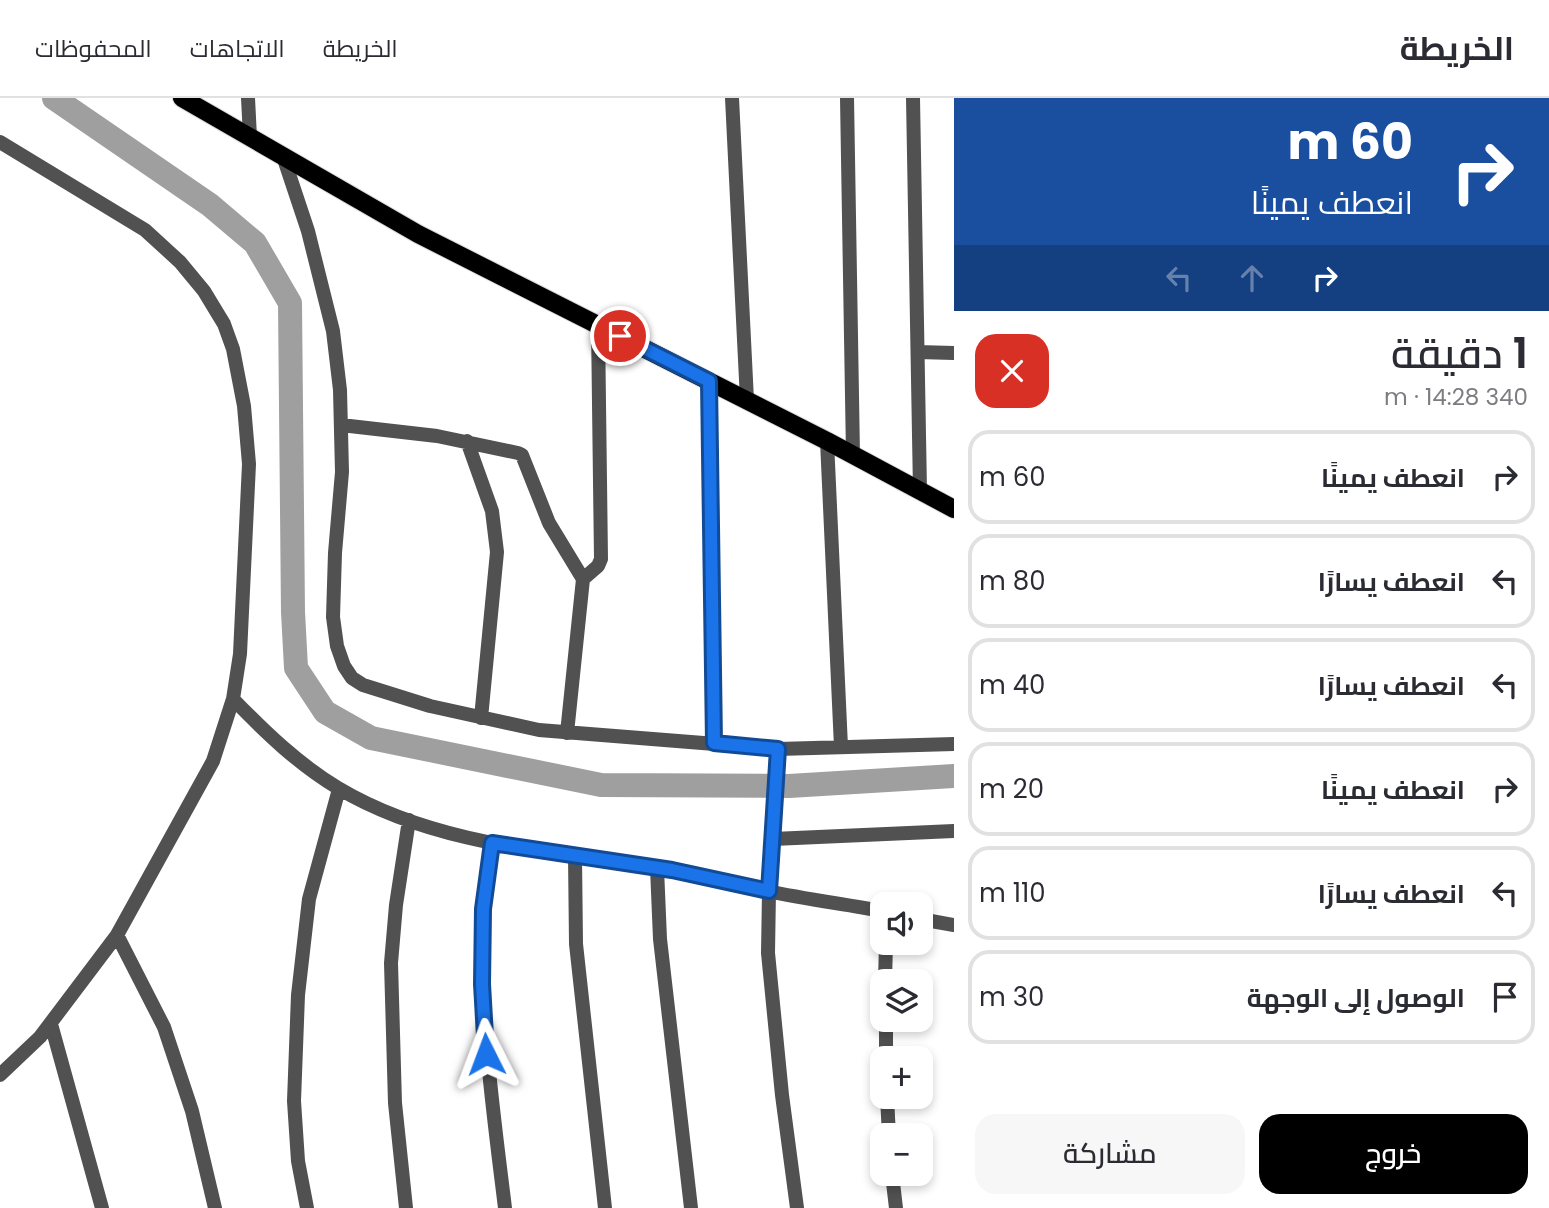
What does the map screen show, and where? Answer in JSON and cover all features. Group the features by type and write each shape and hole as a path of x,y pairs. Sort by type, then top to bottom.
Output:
{"main road":[{"path":"182,98 418,234 827,441 954,509"}],"street":[{"path":"248,98 250,137"},
{"path":"732,98 747,400"},
{"path":"847,98 853,455"},
{"path":"914,98 920,491"},
{"path":"0,142 145,230 180,262 204,291 224,324 233,349 244,407 249,464 240,654 233,699 213,761 117,935 51,1024 0,1075"},
{"path":"283,156 308,231 333,331 340,390 342,472 333,617 337,646 344,666 352,678 363,685 430,706 539,730 778,749 954,744"},
{"path":"583,579 598,566 600,559 598,325"},
{"path":"918,352 954,353"},
{"path":"709,381 714,743"},
{"path":"341,425 467,441 522,456 549,523 583,579 567,733"},
{"path":"467,441 492,511 497,552 481,718"},
{"path":"827,441 841,747"},
{"path":"233,699 271,738 339,789 409,820 492,843 657,868 870,909"},
{"path":"778,749 769,891 770,975 797,1208"},
{"path":"307,1208 298,1161 294,1101 298,995 309,899 339,789"},
{"path":"406,1208 395,1103 391,963 396,905 409,820"},
{"path":"774,836 954,831"},
{"path":"492,843 483,909 482,984 486,1054 505,1208"},
{"path":"575,856 576,944 606,1208"},
{"path":"657,868 662,952 691,1208"},
{"path":"933,921 954,925"},
{"path":"117,935 164,1027 192,1111 215,1208"},
{"path":"51,1024 102,1208"},
{"path":"893,1186 896,1208"}],"waterway":[{"path":"54,98 210,205 255,243 290,303 296,668 325,712 371,738 601,785 789,786 954,776"}],"route":[{"path":"486,1054 482,984 483,909 492,843 672,870 769,891 778,749 714,743 709,381 620,336"}]}
